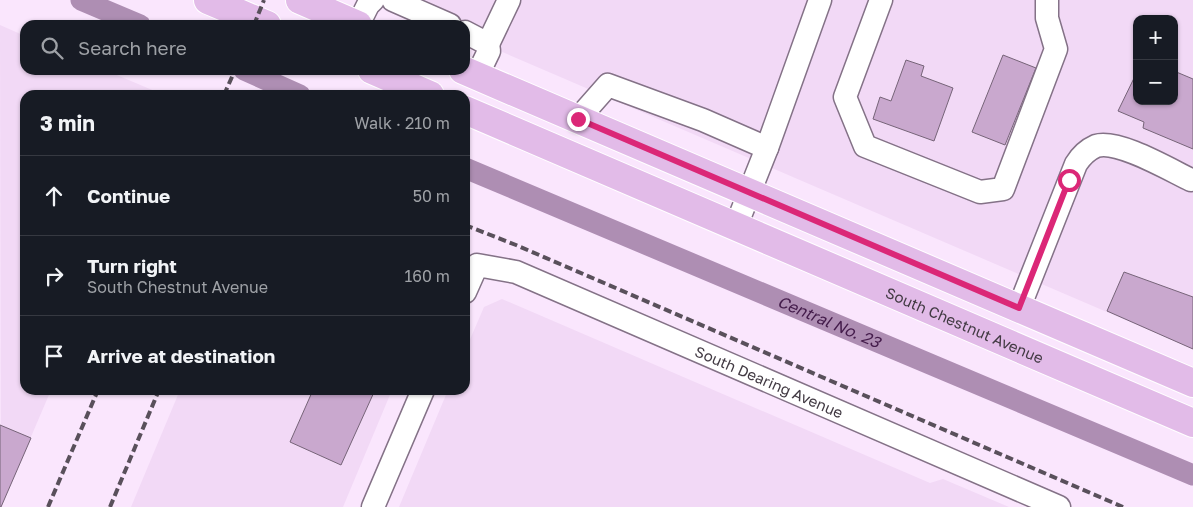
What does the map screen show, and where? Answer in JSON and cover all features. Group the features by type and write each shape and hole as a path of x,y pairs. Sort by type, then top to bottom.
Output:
{"main road":[{"path":"300,0 346,20"},
{"path":"216,1 256,20"},
{"path":"470,73 1193,383"},
{"path":"384,75 418,90"},
{"name":"South Chestnut Avenue","path":"470,112 1193,422"}],"street":[{"path":"360,20 368,5 373,0"},
{"path":"393,0 439,20"},
{"path":"470,73 489,50 488,44 509,0"},
{"path":"736,226 767,148 820,0"},
{"path":"881,0 845,97 865,146 980,192 1003,189 1056,49 1044,1"},
{"path":"470,35 488,44"},
{"path":"578,119 608,85 703,120 767,148"},
{"path":"1019,308 1076,164 1084,153 1097,146 1117,146 1191,180"},
{"name":"South Dearing Avenue","path":"470,281 477,265 516,272 1059,507"},
{"path":"373,507 421,395"}],"shaded area":[{"path":"380,0 1193,0 1193,349 470,38 470,20 427,20"},
{"path":"0,25 20,34 20,75 117,75 152,90 20,90 20,395 49,395 1,507"},
{"path":"502,299 930,483 943,479 1009,507 399,507 446,395 470,395 470,339 484,307"},
{"path":"178,395 390,395 343,507 131,507"}],"building":[{"path":"1003,55 1036,68 1005,145 972,132"},
{"path":"906,60 924,66 921,76 953,88 934,141 873,119 880,97 891,101"},
{"path":"1178,73 1193,79 1193,149 1143,128 1144,122 1118,111 1133,80 1133,105 1178,105"},
{"path":"1124,272 1193,297 1193,349 1107,311"},
{"path":"311,395 373,395 341,465 290,442"},
{"path":"0,425 31,438 1,507 0,507"}],"waterway":[{"name":"Central No. 23","path":"81,0 128,20"},
{"name":"Central No. 23","path":"255,75 289,90"},
{"name":"Central No. 23","path":"470,170 1193,475"}],"railway":[{"path":"256,20 264,0"},
{"path":"226,90 233,75"},
{"path":"470,227 516,245 1123,507"},
{"path":"48,507 96,395"},
{"path":"110,507 157,395"}],"route":[{"path":"578,119 1019,308 1069,180"}]}
